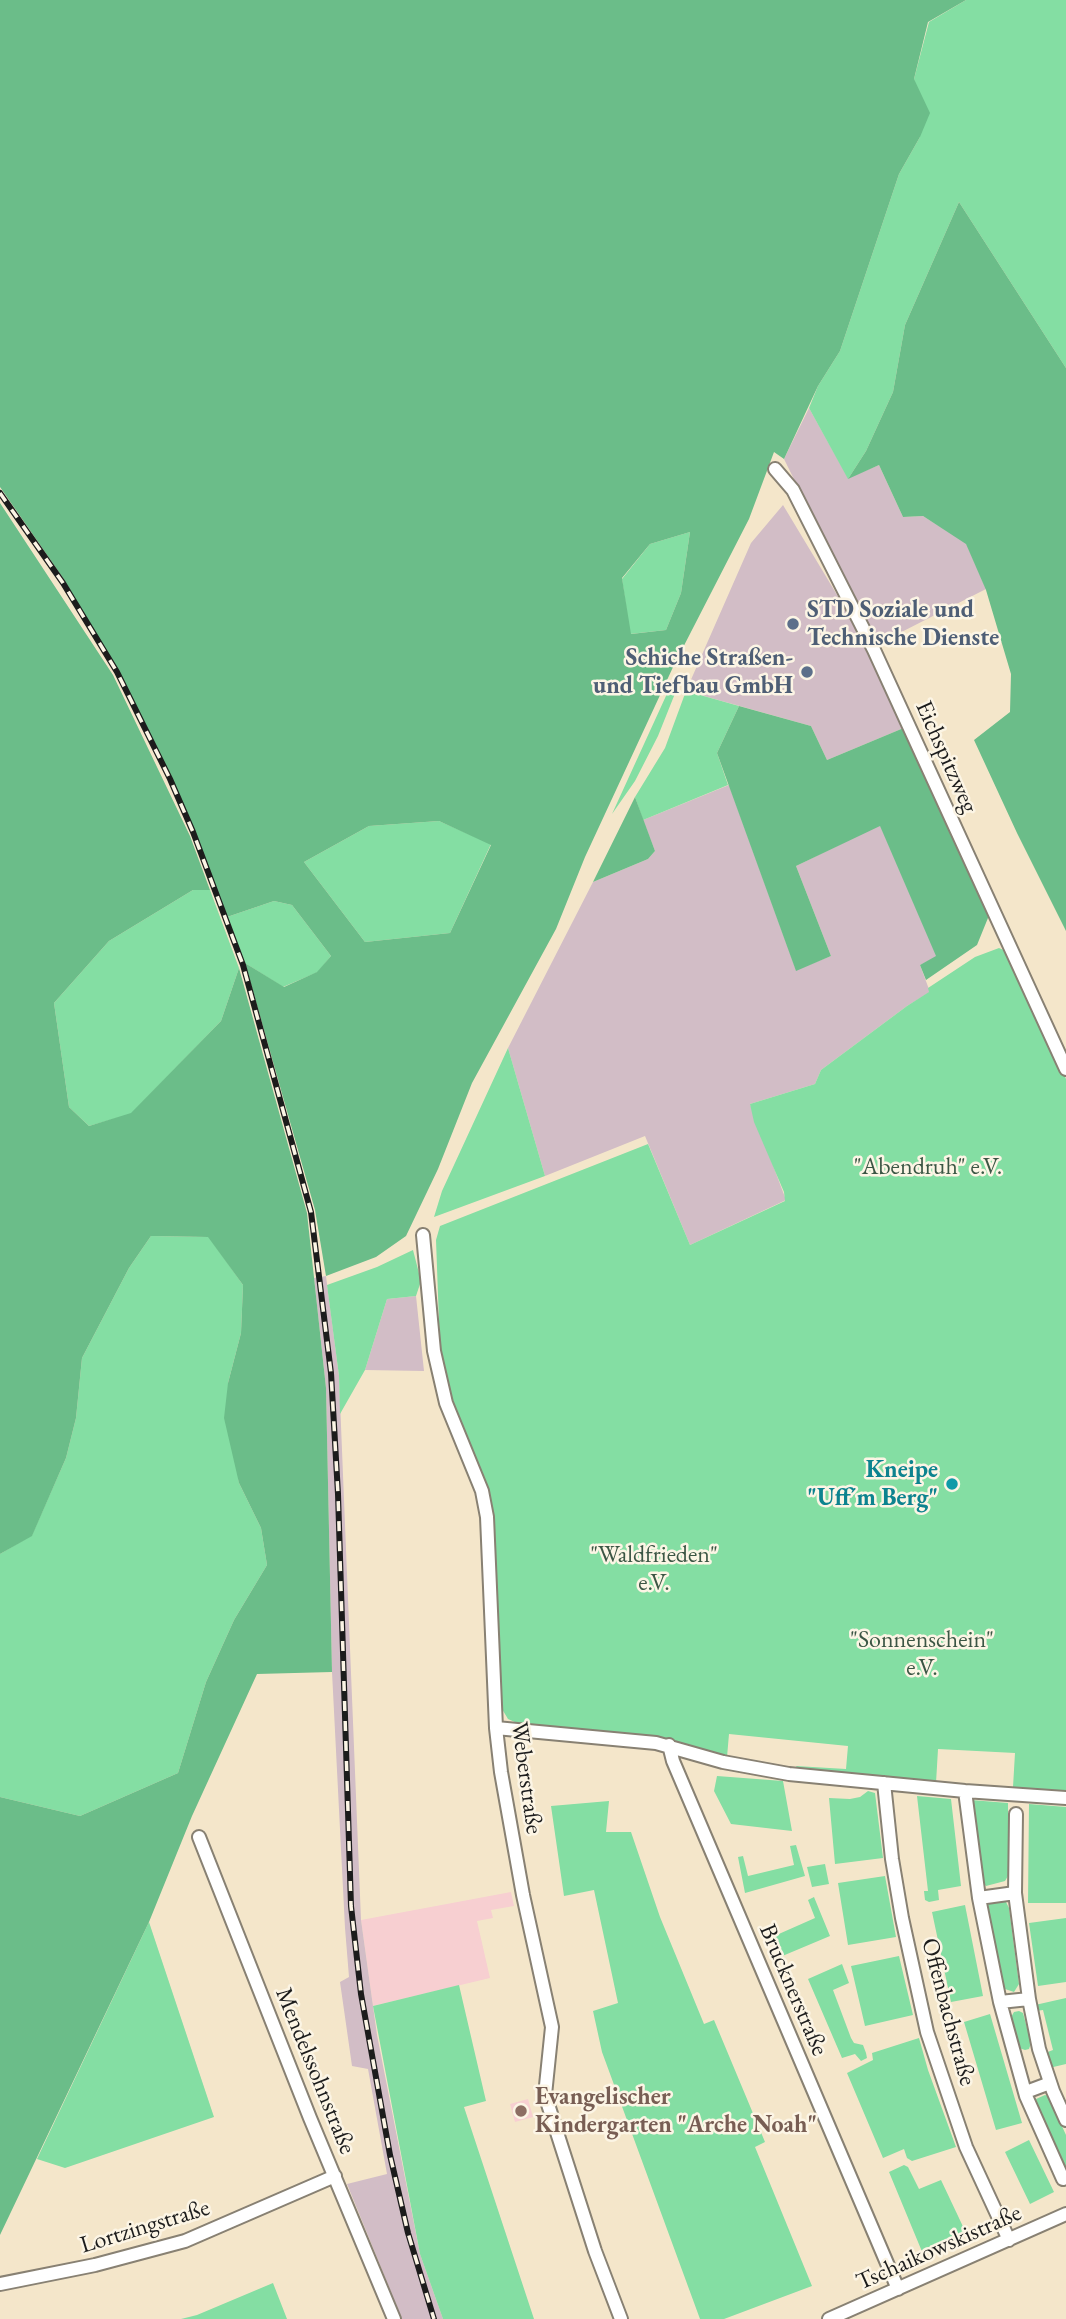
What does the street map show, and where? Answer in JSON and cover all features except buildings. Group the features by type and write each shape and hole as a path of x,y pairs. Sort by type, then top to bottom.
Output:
{"street":[{"name":"Eichspitzweg","path":"775,469 793,490 874,650 1066,1069"},
{"name":"Weberstraße","path":"423,1235 434,1351 446,1403 482,1491 487,1517 496,1728 501,1772 552,2027 545,2095 595,2251 621,2319"},
{"path":"496,1728 669,1745 723,1762 789,1774 1066,1798"},
{"name":"Brucknerstraße","path":"669,1745 678,1772 898,2289"},
{"name":"Offenbachstraße","path":"884,1783 892,1859 902,1918 927,2032 966,2147 1009,2240"},
{"path":"965,1791 979,1898 1000,2002 1026,2092 1063,2179"},
{"path":"1016,1814 1015,1892 1029,1999 1050,2083 1066,2120"},
{"name":"Mendelssohnstraße","path":"199,1837 394,2319"},
{"path":"979,1898 1015,1892"},
{"path":"1000,2002 1029,1999"},
{"path":"1026,2092 1050,2083"},
{"name":"Lortzingstraße","path":"0,2284 95,2266 185,2241 335,2176"},
{"name":"Tschaikowskistraße","path":"829,2319 1009,2240 1065,2219"}],"shaded area":[{"path":"809,408 848,478 879,465 903,517 923,516 966,543 986,589 876,645 784,459"},
{"path":"783,505 872,653 906,727 827,760 811,726 686,691 751,543"},
{"path":"729,785 796,970 831,956 796,866 880,825 937,957 920,965 930,992 821,1070 815,1084 750,1104 786,1200 690,1245 645,1136 545,1176 508,1048 593,882 648,859 655,851 643,820"},
{"path":"326,1276 339,1376 361,1920 377,2035 420,2254 443,2319 402,2319 347,2184 387,2174 368,2069 352,2066 340,1982 349,1977 332,1672 326,1388 314,1278"},
{"path":"416,1296 424,1371 365,1370 387,1299"},
{"path":"511,1892 514,1906 491,1910 493,1918 477,1921 490,1978 373,2006 361,1920"},
{"name":"Evangelischer Kindergarten \"Arche Noah\"","path":"528,2099 533,2117 515,2122 510,2104"}],"green space":[{"path":"0,0 966,0 928,22 914,79 930,113 899,174 840,351 818,386 784,459 774,452 749,519 674,665 585,857 556,929 472,1083 438,1169 406,1236 376,1257 326,1276 315,1210 245,963 284,987 317,972 331,956 292,905 274,901 227,917 171,776 118,670 63,578 0,487","holes":["690,532 681,593 666,630 631,634 622,578 650,544","439,821 491,845 450,933 365,942 304,862 369,826"]},
{"path":"966,0 1066,0 1066,368 959,202 905,325 893,392 866,451 848,479 809,408 818,386 840,351 899,174 920,137 914,79 929,22"},
{"path":"959,202 1066,368 1066,931 974,740 1010,712 1011,674 986,590 966,544 923,516 903,517 879,465 848,479 866,451 893,392 905,325"},
{"path":"0,503 113,675 190,836 210,890 193,890 109,941 54,1003 69,1107 89,1126 131,1113 221,1021 239,968 307,1213 326,1388 332,1672 257,1674 192,1816 149,1922 0,2235 0,1797 80,1816 178,1773 206,1682 234,1620 267,1565 261,1528 239,1483 224,1418 228,1383 241,1333 243,1285 208,1237 151,1236 129,1268 82,1358 76,1418 66,1458 32,1536 0,1554"},
{"path":"690,532 681,593 666,630 630,634 622,579 650,544"},
{"path":"676,674 676,691 658,736 635,781 612,814"},
{"path":"686,691 739,706 717,753 728,785 643,820 635,797 665,748"},
{"path":"739,706 811,726 827,760 906,727 990,913 977,945 926,980 920,965 936,956 880,826 796,866 831,956 796,971 717,753"},
{"path":"635,797 655,851 648,859 593,882"},
{"path":"439,821 491,844 450,933 365,942 304,862 369,826"},
{"path":"193,890 210,890 239,968 221,1021 131,1114 89,1126 69,1107 54,1003 109,941"},
{"path":"274,901 292,905 331,956 318,972 283,987 245,963 227,917"},
{"path":"999,948 1008,952 1066,1079 1066,1791 1013,1787 1015,1753 938,1749 936,1783 798,1769 796,1766 846,1769 848,1746 729,1734 727,1757 662,1737 517,1723 508,1719 502,1709 493,1522 446,1403 440,1350 436,1240 440,1226 648,1144 690,1245 785,1201 784,1192 754,1122 750,1104 815,1084 821,1070 929,992 928,988 975,957"},
{"path":"508,1048 545,1176 434,1217 442,1191"},
{"path":"151,1236 209,1237 243,1285 241,1333 228,1383 239,1483 261,1528 267,1565 234,1620 206,1682 178,1773 80,1816 0,1797 0,1554 32,1535 66,1458 76,1418 82,1358 129,1268"},
{"path":"413,1250 421,1281 416,1296 387,1299 365,1370 340,1414 339,1376 327,1285 377,1267"},
{"path":"717,1776 783,1781 792,1831 731,1824 714,1791"},
{"path":"868,1791 875,1793 883,1858 835,1864 829,1798 850,1799 860,1797"},
{"path":"917,1796 951,1799 961,1886 938,1890 939,1900 929,1902 925,1900 924,1891 928,1891"},
{"path":"971,1800 1008,1803 1008,1876 1005,1881 986,1886 982,1882"},
{"path":"609,1801 606,1832 631,1832 660,1917 704,2024 714,2020 765,2142 755,2147 812,2286 724,2319 700,2319 602,2052 593,2011 618,2003 594,1890 564,1896 551,1806"},
{"path":"1029,1804 1066,1807 1066,1903 1028,1903"},
{"path":"796,1845 805,1876 745,1893 738,1857 743,1856 748,1876 794,1865 790,1846"},
{"path":"825,1864 829,1884 812,1887 807,1867"},
{"path":"885,1876 896,1937 848,1945 838,1883"},
{"path":"814,1897 830,1936 780,1957 772,1937 815,1918 808,1900"},
{"path":"998,1900 1006,1902 1009,1908 1019,1984 1014,1992 1002,1988 986,1909 989,1903"},
{"path":"965,1905 983,1996 951,2002 932,1912"},
{"path":"1066,1918 1066,1982 1038,1986 1029,1923"},
{"path":"149,1922 214,2117 65,2168 37,2159"},
{"path":"899,1956 913,2015 865,2026 851,1966"},
{"path":"842,1964 849,1983 833,1990 851,2038 854,2043 863,2045 867,2058 861,2061 855,2054 842,2058 808,1979"},
{"path":"459,1985 486,2101 464,2107 534,2319 443,2319 420,2254 373,2006"},
{"path":"1066,1998 1066,2064 1049,2068 1045,2053 1053,2050 1043,2010 1036,2011 1035,2005"},
{"path":"1014,2012 1023,2013 1031,2043 1029,2049 1025,2050 1019,2048 1010,2019"},
{"path":"990,2014 1022,2123 996,2130 964,2022"},
{"path":"919,2038 956,2147 912,2161 907,2158 904,2149 883,2158 847,2073 873,2060 872,2053"},
{"path":"1048,2096 1066,2135 1066,2170 1037,2106 1036,2099"},
{"path":"1029,2140 1054,2192 1030,2204 1005,2152"},
{"path":"904,2165 908,2167 919,2189 941,2180 967,2235 923,2254 889,2172"},
{"path":"273,2283 287,2319 181,2319 197,2315"}],"railway":[{"path":"0,493 63,583 117,672 193,832 243,965 311,1212 331,1373 338,1494 351,1906 361,1994 390,2155 408,2233 434,2319"}],"place":[{"name":"STD Soziale und Technische Dienste","path":"793,624"},
{"name":"Schiche Straßen- und Tiefbau GmbH","path":"807,672"},
{"name":"Kneipe \"Uff´m Berg\"","path":"952,1484"},
{"name":"Evangelischer Kindergarten \"Arche Noah\"","path":"521,2111"}],"park label":[{"name":"\"Abendruh\" e.V.","path":"928,1167"},
{"name":"\"Waldfrieden\" e.V.","path":"654,1569"},
{"name":"\"Sonnenschein\" e.V.","path":"922,1654"}]}
